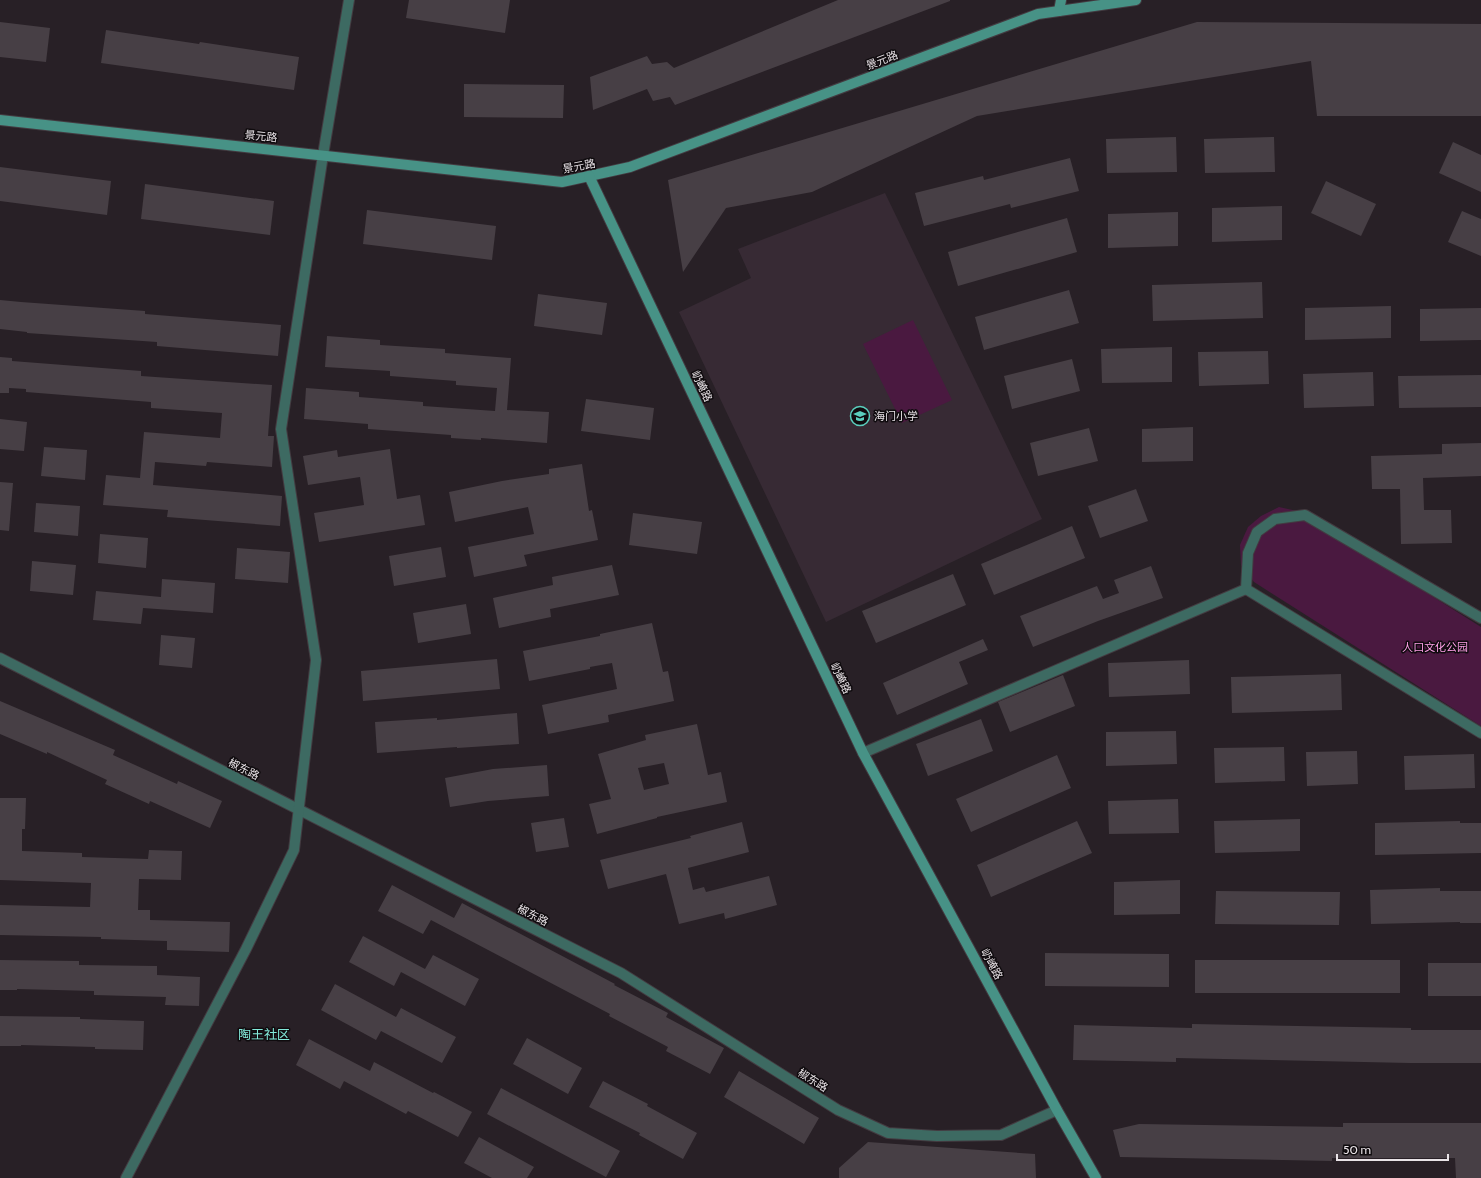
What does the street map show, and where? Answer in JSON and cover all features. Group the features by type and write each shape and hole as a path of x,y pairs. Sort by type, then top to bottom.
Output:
{"main road":[{"path":"1059,11 1061,0"},
{"name":"景元路","path":"0,120 562,182 630,167 1038,14 1136,0"},
{"name":"屷崦路","path":"588,176 864,753 1057,1110 1096,1178"}],"street":[{"path":"126,1178 246,950 294,850 316,660 281,429 323,155 349,0"},
{"path":"1246,589 1248,553 1257,532 1275,519 1304,515 1481,618"},
{"path":"864,753 1246,589"},
{"path":"1246,589 1481,733"},
{"name":"椒东路","path":"0,658 621,973 838,1110 888,1133 937,1136 1001,1136 1057,1110"}],"shaded area":[{"name":"海门小学","path":"885,193 1042,519 826,622 679,312 751,278 738,249"}],"green space":[{"path":"913,320 952,400 902,423 863,344"},
{"name":"人口文化公园","path":"1279,507 1297,511 1481,627 1481,726 1254,582 1241,565 1240,545 1248,527 1261,516"}],"building":[{"path":"409,0 510,0 505,33 406,18"},
{"path":"838,0 950,1 675,105 670,97 653,101 647,89 593,110 590,77 647,56 652,64 667,62 674,68"},
{"path":"0,22 50,28 46,62 0,57"},
{"path":"1197,22 1481,24 1481,116 1317,116 1311,61 977,116 812,192 726,208 683,272 668,180"},
{"path":"106,30 299,57 294,90 101,63"},
{"path":"464,84 564,85 563,118 464,117"},
{"path":"1176,137 1177,172 1107,173 1106,139"},
{"path":"1274,137 1275,172 1205,173 1204,139"},
{"path":"1453,142 1481,155 1481,192 1439,173"},
{"path":"1070,158 1079,191 1011,208 1010,204 924,226 915,193 983,176 984,180"},
{"path":"0,167 111,181 107,215 0,201"},
{"path":"1326,181 1376,204 1361,236 1311,213"},
{"path":"145,184 274,201 270,235 141,219"},
{"path":"1282,206 1282,240 1212,242 1212,208"},
{"path":"367,210 496,226 492,260 363,244"},
{"path":"1462,211 1481,219 1481,256 1448,242"},
{"path":"1178,212 1178,246 1108,248 1108,214"},
{"path":"1067,218 1077,252 958,286 948,252"},
{"path":"1262,282 1263,318 1153,321 1152,285"},
{"path":"1069,290 1079,323 984,350 975,317"},
{"path":"538,294 607,303 602,335 534,326"},
{"path":"0,300 145,311 145,314 281,325 278,356 157,346 157,342 27,333 0,329"},
{"path":"1391,306 1391,338 1305,340 1305,308"},
{"path":"1481,308 1481,340 1420,341 1420,309"},
{"path":"327,336 380,340 380,345 445,349 445,353 511,358 507,410 549,412 547,443 481,438 481,440 451,438 451,435 368,429 368,424 304,419 306,388 359,392 359,397 423,402 423,406 495,411 497,388 456,385 456,381 390,376 390,371 325,367"},
{"path":"1172,347 1172,382 1102,383 1101,349"},
{"path":"1268,351 1269,384 1199,386 1198,352"},
{"path":"0,357 12,358 12,361 141,371 141,376 272,385 268,436 274,436 272,467 207,462 206,466 155,462 153,485 282,496 280,526 167,517 168,510 103,505 106,475 140,478 144,432 220,438 222,413 151,408 151,402 26,392 26,389 9,388 9,393 0,393"},
{"path":"1072,359 1080,391 1012,409 1004,376"},
{"path":"1373,372 1374,406 1304,408 1303,374"},
{"path":"1481,375 1481,407 1399,408 1398,376"},
{"path":"586,399 654,408 650,440 581,431"},
{"path":"0,419 27,422 24,451 0,449"},
{"path":"1193,427 1193,461 1142,462 1142,429"},
{"path":"1089,428 1098,461 1038,476 1030,443"},
{"path":"1481,443 1481,476 1423,478 1424,510 1451,510 1452,543 1401,544 1400,489 1372,489 1371,456 1442,454 1442,444"},
{"path":"44,447 87,450 85,480 41,476"},
{"path":"390,449 397,499 420,495 425,525 319,542 314,513 364,505 360,477 308,485 303,456 337,450 338,457"},
{"path":"582,464 589,511 592,510 598,540 524,555 527,566 474,577 468,547 534,534 528,507 455,522 449,492 502,481 549,474 549,469"},
{"path":"0,482 13,483 9,531 0,530"},
{"path":"1136,489 1148,521 1100,538 1088,506"},
{"path":"36,503 80,506 78,536 34,532"},
{"path":"633,513 702,522 697,554 629,545"},
{"path":"1072,526 1085,558 994,595 981,564"},
{"path":"100,534 148,538 146,568 98,563"},
{"path":"441,547 446,577 394,586 389,556"},
{"path":"237,548 290,552 288,583 235,579"},
{"path":"32,561 76,565 73,595 30,591"},
{"path":"612,565 619,595 550,609 551,617 499,628 493,598 553,585 552,577"},
{"path":"1151,566 1163,598 1098,621 1033,647 1020,616 1097,586 1103,599 1119,593 1114,580"},
{"path":"953,574 966,605 876,643 862,611"},
{"path":"162,579 215,583 213,613 143,608 141,624 93,620 96,591 161,597"},
{"path":"466,604 471,634 418,643 413,613"},
{"path":"652,623 663,672 668,671 674,701 608,715 609,722 548,734 542,705 617,689 612,663 590,667 590,669 529,681 523,651 600,636 600,634"},
{"path":"161,635 195,638 192,668 159,665"},
{"path":"983,639 988,650 959,662 968,684 897,715 883,683"},
{"path":"497,659 500,689 363,701 361,671"},
{"path":"1189,660 1190,694 1109,697 1108,663"},
{"path":"1341,674 1342,710 1232,713 1231,677"},
{"path":"1063,675 1075,706 1010,732 998,702"},
{"path":"0,701 115,750 113,755 177,784 178,781 222,801 210,828 150,801 149,804 105,784 107,780 47,752 47,754 0,734"},
{"path":"517,713 519,744 377,753 375,722 437,718 437,720"},
{"path":"981,719 993,751 928,776 916,744"},
{"path":"697,724 708,775 721,772 727,802 657,817 597,834 589,804 611,799 598,754 646,740 645,735","holes":["664,763 669,784 644,790 638,768"]},
{"path":"1176,731 1177,764 1106,766 1106,732"},
{"path":"1284,747 1285,781 1215,783 1214,748"},
{"path":"1357,751 1358,784 1307,786 1306,752"},
{"path":"1474,754 1475,788 1405,790 1404,756"},
{"path":"1057,755 1071,788 971,832 956,799"},
{"path":"547,765 549,796 488,801 450,807 445,778 493,769"},
{"path":"0,798 26,798 25,829 22,829 22,851 82,853 82,857 148,859 149,850 182,851 181,880 139,879 138,910 150,910 150,920 230,922 229,952 167,950 167,941 101,939 101,937 0,935 0,905 90,907 91,883 0,880"},
{"path":"1178,799 1179,833 1109,834 1108,801"},
{"path":"564,818 569,847 536,852 531,823"},
{"path":"1300,819 1300,851 1215,853 1214,821"},
{"path":"1077,821 1092,853 991,897 977,865"},
{"path":"1460,821 1460,823 1481,823 1481,853 1375,855 1375,823"},
{"path":"742,822 749,852 688,868 693,890 704,887 706,892 769,876 777,905 725,919 724,913 679,924 666,874 608,889 600,860 691,838 690,836"},
{"path":"1180,880 1180,914 1114,915 1114,882"},
{"path":"392,885 454,918 462,903 668,1013 666,1017 724,1048 710,1074 666,1051 668,1047 609,1016 610,1014 431,920 423,934 378,911"},
{"path":"1440,888 1440,891 1481,891 1481,923 1371,924 1370,890"},
{"path":"1216,891 1340,892 1339,925 1215,924"},
{"path":"363,936 425,969 433,955 479,979 465,1006 401,972 394,986 349,962"},
{"path":"1045,953 1169,954 1169,987 1045,986"},
{"path":"0,960 79,961 79,965 157,966 157,975 200,977 199,1006 165,1005 166,997 94,995 94,991 0,990"},
{"path":"1195,960 1400,960 1400,993 1195,993"},
{"path":"1428,963 1481,963 1481,996 1428,996"},
{"path":"335,984 396,1017 401,1008 456,1037 442,1063 381,1031 376,1040 321,1010"},
{"path":"0,1016 80,1017 80,1019 144,1021 143,1050 95,1049 95,1047 21,1045 0,1046"},
{"path":"1192,1024 1411,1028 1411,1030 1481,1030 1481,1063 1176,1058 1176,1062 1073,1060 1074,1025 1192,1028"},
{"path":"527,1038 582,1068 568,1094 513,1064"},
{"path":"309,1039 370,1071 374,1062 472,1112 458,1137 408,1111 406,1114 344,1081 340,1089 296,1065"},
{"path":"739,1071 819,1118 804,1144 724,1097"},
{"path":"603,1081 648,1104 647,1106 697,1133 683,1159 639,1135 640,1133 589,1107"},
{"path":"501,1088 620,1151 606,1177 487,1114"},
{"path":"1343,1123 1481,1123 1481,1178 1456,1178 1455,1158 1332,1158 1332,1161 1120,1157 1113,1130 1139,1124 1343,1127"},
{"path":"479,1137 534,1167 527,1178 492,1178 464,1163"},
{"path":"868,1142 1035,1154 1036,1178 839,1178 839,1168"}],"place":[{"name":"海门小学","path":"860,416"}],"district":[{"name":"陶王社区","path":"264,1034"}]}
